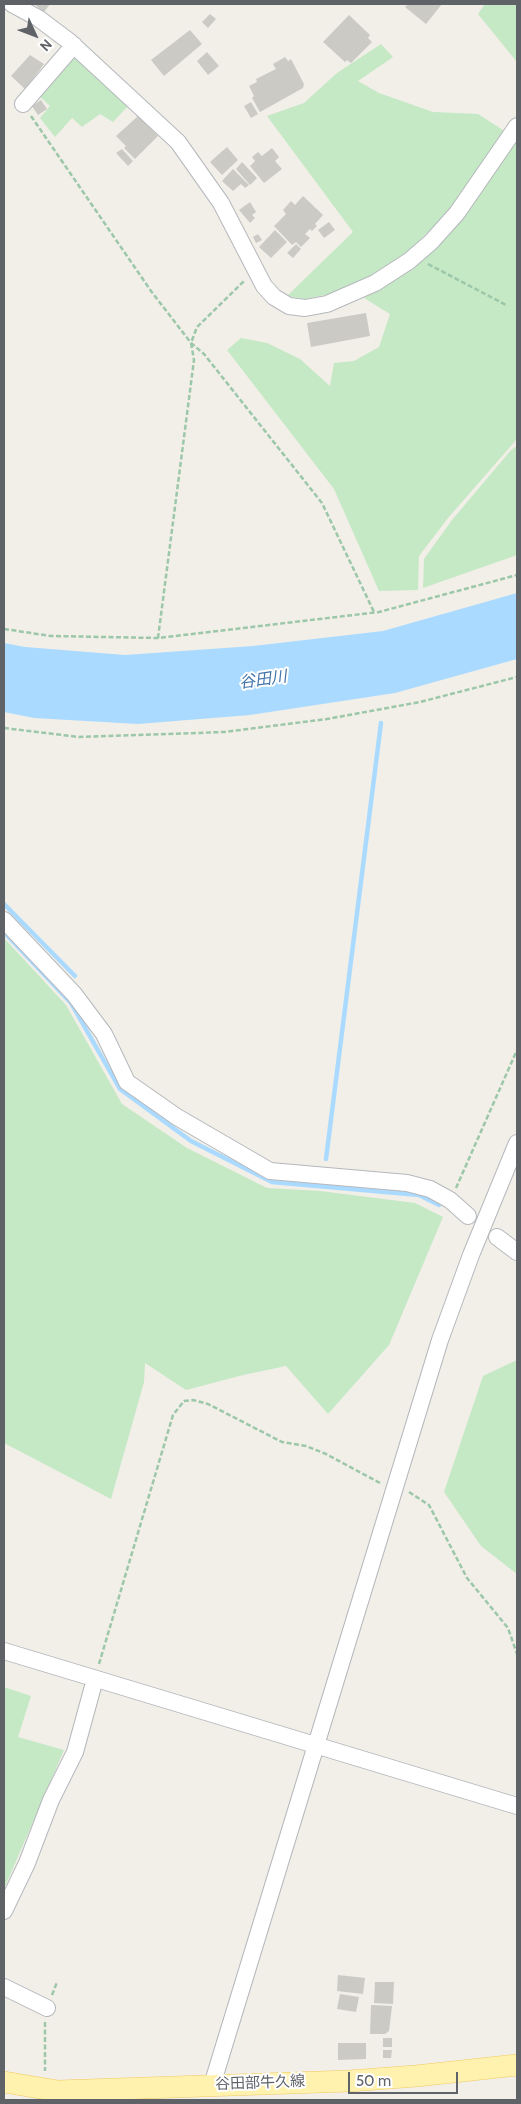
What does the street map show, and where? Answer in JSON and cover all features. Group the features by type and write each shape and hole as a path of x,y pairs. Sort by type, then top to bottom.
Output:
{"main road":[{"name":"谷田部牛久線","path":"4,2082 46,2090 187,2093 212,2085 378,2079 517,2065"}],"street":[{"path":"12,4 38,18 74,45 178,142 221,203 264,286 274,297 289,306 305,308 326,304 375,283 416,254 457,213 517,126"},
{"path":"23,104 74,45"},
{"path":"4,920 74,994 104,1034 127,1082 177,1118 270,1171 407,1183 430,1189 450,1200 468,1216"},
{"path":"212,2085 440,1340 471,1255 517,1143"},
{"path":"497,1238 517,1252"},
{"path":"4,1651 517,1806"},
{"path":"4,1911 27,1863 51,1800 75,1752 95,1679"},
{"path":"4,1987 47,2008"}],"path":[{"path":"23,104 151,291 191,343 204,354 322,503 374,612"},
{"path":"416,254 450,277 506,305"},
{"path":"158,638 194,360 191,343 197,326 256,271"},
{"path":"4,629 51,636 158,638 374,612 517,575"},
{"path":"4,728 79,737 224,732 327,719 401,705 517,677"},
{"path":"450,1200 517,1050"},
{"path":"95,1679 173,1414 184,1401 193,1400 208,1404 282,1442 306,1446 326,1454 373,1480 406,1490 429,1505 467,1578 508,1628 517,1654"},
{"path":"46,2090 44,2038 47,2008 57,1982"}],"green space":[{"path":"485,4 517,4 517,62 478,14"},
{"path":"381,44 393,57 358,81 379,93 433,112 478,114 506,132 453,208 407,252 361,282 335,293 305,299 287,296 353,232 267,116 304,103 337,73"},
{"path":"76,57 130,104 113,122 100,114 82,127 72,118 55,137 40,118 50,106 38,95"},
{"path":"517,138 517,439 448,518 419,556 418,590 379,591 334,489 227,350 241,338 267,343 300,359 330,386 334,363 354,361 379,347 390,314 364,298 414,268 456,227"},
{"path":"517,446 517,555 423,588 424,559 452,520 511,450"},
{"path":"4,938 66,1005 122,1104 187,1148 267,1188 320,1191 415,1203 443,1217 389,1345 328,1414 286,1366 186,1390 145,1363 144,1382 111,1499 4,1443"},
{"path":"517,1360 517,1574 481,1546 444,1492 483,1376"},
{"path":"4,1687 31,1696 18,1737 64,1750 4,1889"}],"water":[{"name":"谷田川","path":"517,593 517,659 395,693 250,715 138,724 34,718 4,712 4,643 25,647 125,655 253,646 383,631"}],"building":[{"path":"34,4 50,4 44,12"},
{"path":"409,4 442,4 426,24 405,7"},
{"path":"210,14 216,19 208,28 202,22"},
{"path":"349,15 370,35 368,38 372,42 351,63 347,60 345,62 323,42"},
{"path":"190,30 202,44 164,76 151,60"},
{"path":"207,52 219,66 208,75 197,61"},
{"path":"30,55 44,64 25,89 11,76"},
{"path":"285,57 288,61 291,59 304,84 303,88 260,112 252,98 254,96 249,86 257,82 256,79 276,69 273,64"},
{"path":"41,100 47,109 38,115 32,106"},
{"path":"251,102 258,114 251,118 244,106"},
{"path":"138,116 158,136 135,159 116,136"},
{"path":"227,147 238,160 222,175 210,162"},
{"path":"272,148 279,157 275,161 282,169 264,183 250,166 255,161 252,157 258,152 262,156"},
{"path":"122,149 133,161 128,166 116,153"},
{"path":"242,162 257,178 250,185 236,169"},
{"path":"233,169 249,185 245,188 241,184 233,191 222,181"},
{"path":"303,196 323,215 315,224 317,226 305,234 310,238 301,247 296,242 292,245 274,226 286,214 283,210 291,201 295,205"},
{"path":"250,202 256,212 252,215 255,218 250,223 239,210"},
{"path":"329,222 335,230 324,238 318,230"},
{"path":"275,230 287,242 271,258 259,247"},
{"path":"258,234 262,240 256,243 253,237"},
{"path":"296,244 301,249 293,258 287,253"},
{"path":"366,313 370,336 311,347 307,323"},
{"path":"338,1975 365,1978 363,1994 337,1991"},
{"path":"375,1982 394,1982 393,2004 374,2003"},
{"path":"340,1994 359,1997 356,2012 337,2009"},
{"path":"371,2005 392,2006 389,2031 385,2034 370,2034"},
{"path":"383,2038 392,2038 392,2047 383,2047"},
{"path":"338,2043 366,2043 366,2059 338,2060"},
{"path":"383,2050 392,2050 391,2058 383,2058"}],"waterway":[{"path":"326,1159 381,723"},
{"path":"4,904 75,976"},
{"path":"4,932 71,1003 120,1089 191,1141 272,1182 419,1195 439,1205"}]}
